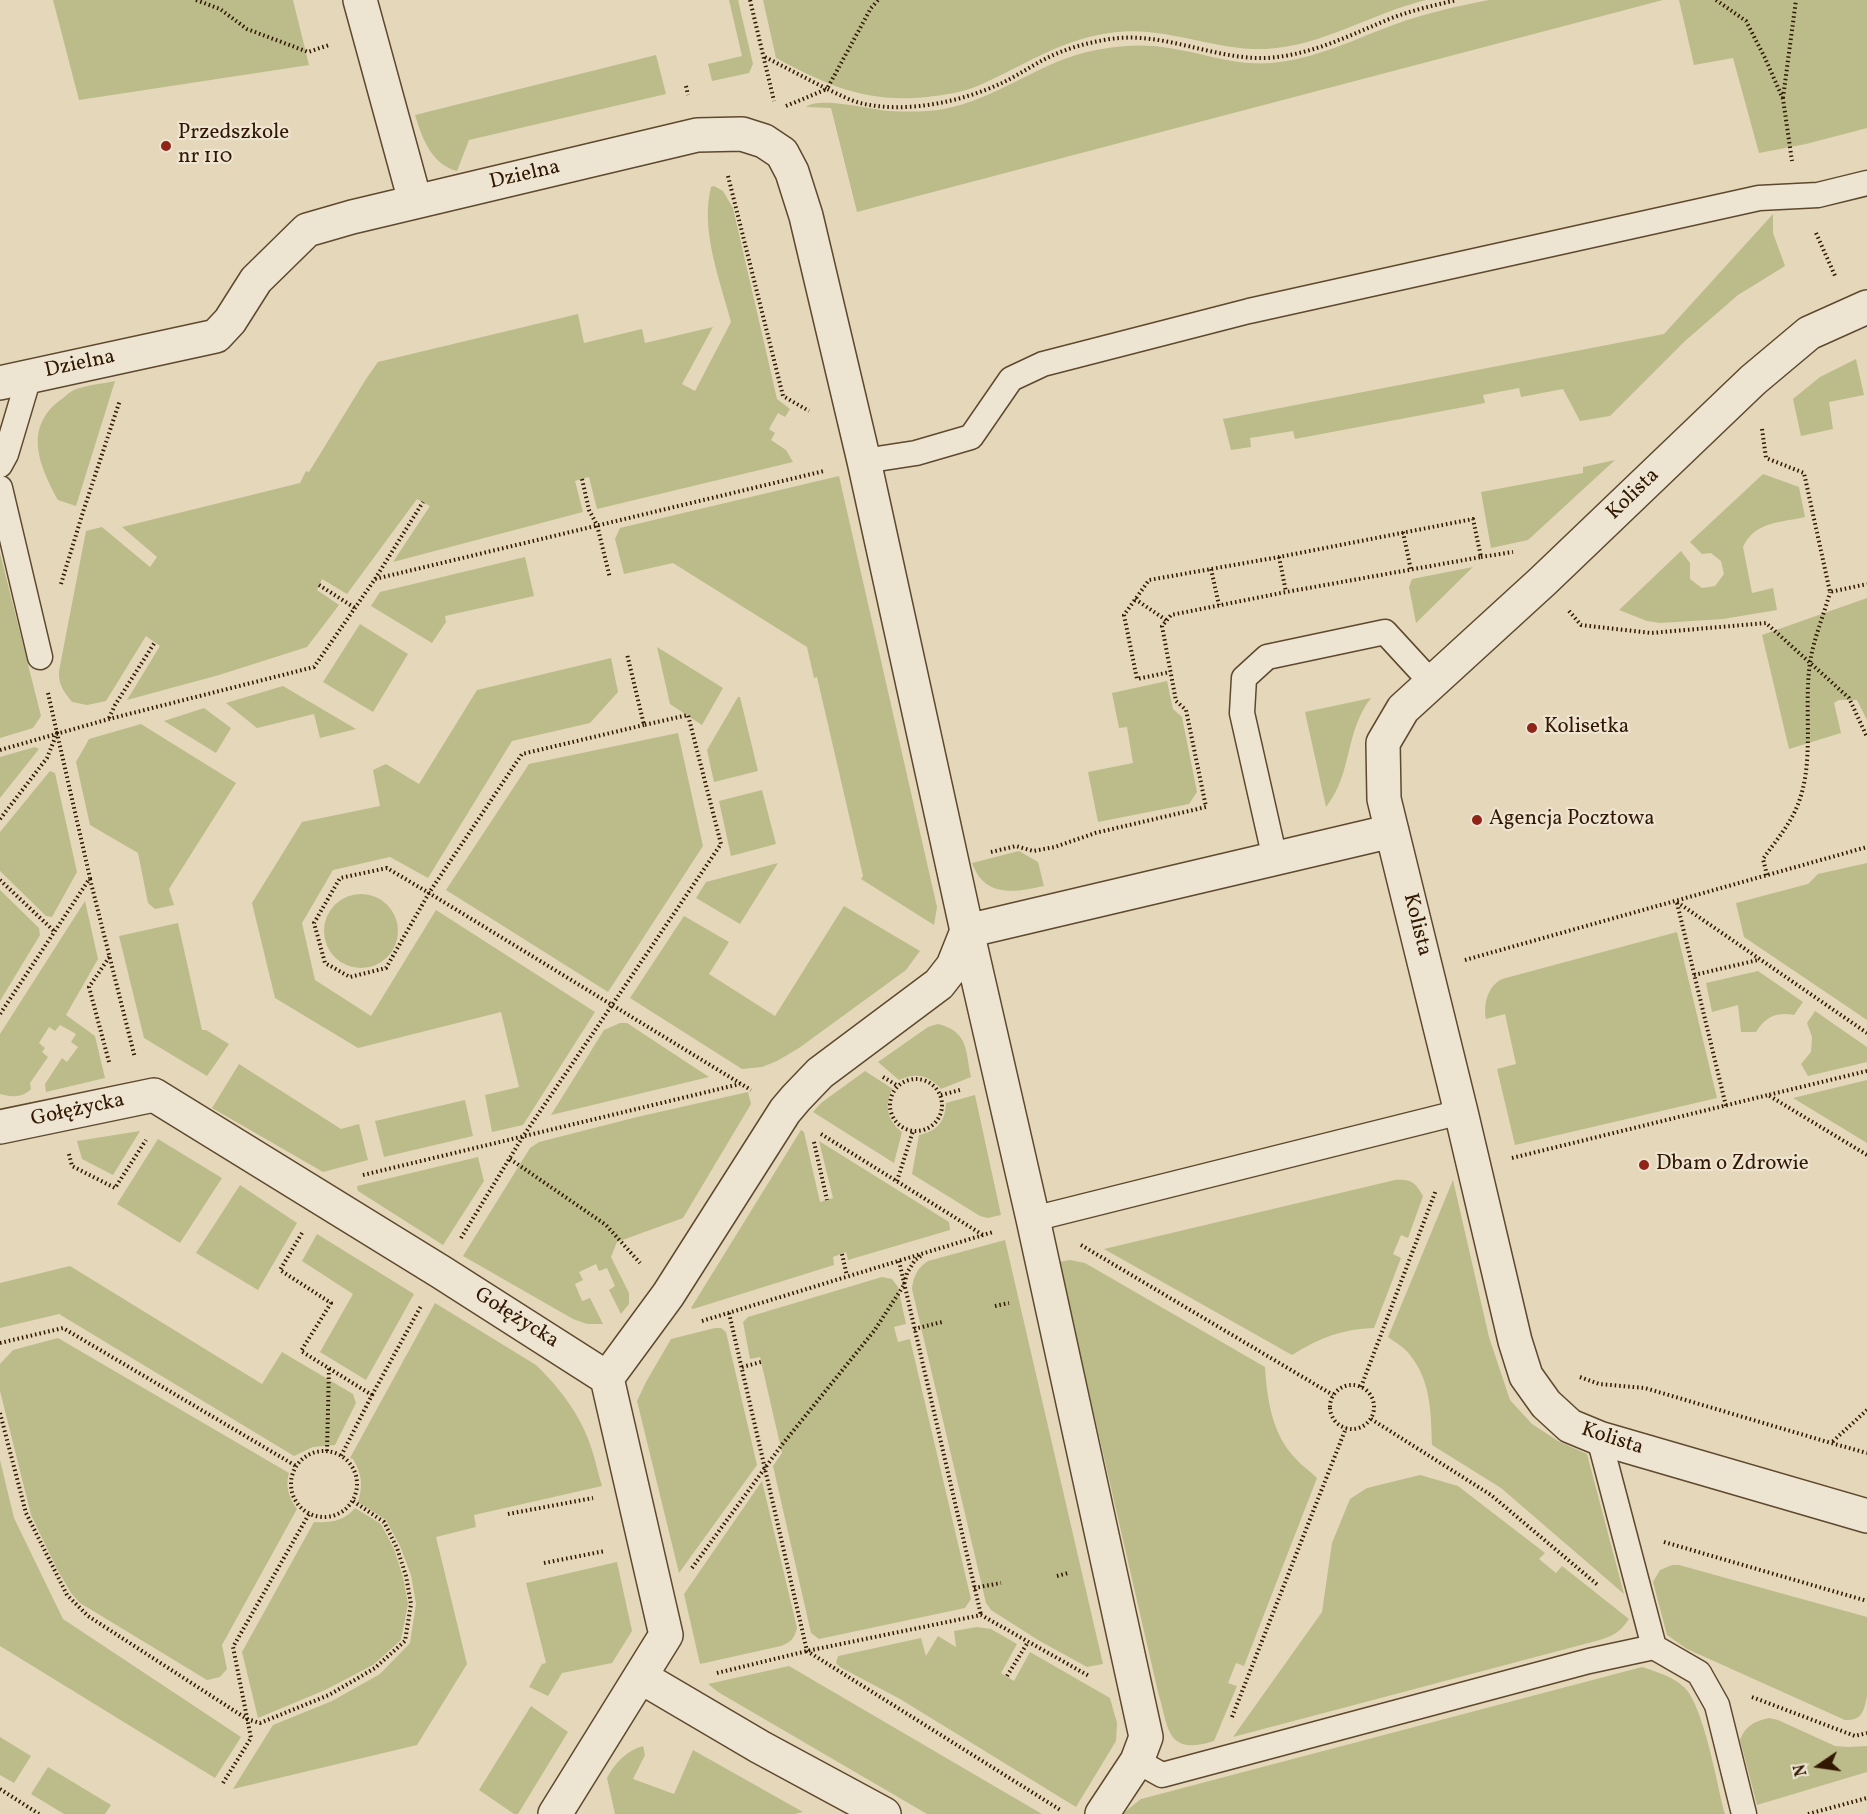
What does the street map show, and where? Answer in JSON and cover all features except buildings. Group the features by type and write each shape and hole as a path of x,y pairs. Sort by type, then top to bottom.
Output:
{"street":[{"path":"360,0 415,201"},
{"name":"Dzielna","path":"15,380 216,336 230,321 256,280 307,230 415,201 697,135 742,134 764,141 782,153 792,172 806,216 864,461 1140,1705 1146,1737 1137,1761 1102,1814"},
{"name":"Kolista","path":"1859,310 1809,333 1741,392 1543,581 1403,709 1383,743 1384,799 1515,1341 1526,1376 1546,1404 1570,1426 1599,1438 1867,1516"},
{"path":"555,1814 666,1635 608,1378 798,1119 819,1073 939,984 953,966 968,931 1392,831"},
{"name":"Gołężycka","path":"0,1127 157,1101 314,1193 608,1378"},
{"path":"641,1677 760,1747 884,1814"}],"lane":[{"path":"864,461 916,453 970,437 1011,379 1043,364 1248,310 1759,198 1818,195 1867,183"},
{"path":"0,465 6,454 15,380"},
{"path":"0,488 40,657"},
{"path":"1275,859 1242,713 1244,678 1267,657 1385,632 1431,682"},
{"path":"1033,1219 1461,1112"},
{"path":"1599,1438 1654,1647"},
{"path":"1137,1761 1162,1775 1589,1661 1654,1647 1699,1673 1717,1705 1744,1814"}],"path":[{"path":"196,0 220,9 247,29 308,52 370,34"},
{"path":"750,0 776,111 764,141"},
{"path":"776,111 826,89 871,8 878,0"},
{"path":"1439,0 1445,3"},
{"path":"764,57 826,89 861,103 888,106 943,103 973,95 1003,83 1057,53 1084,44 1113,39 1142,38 1170,41 1220,54 1243,57 1266,58 1293,55 1319,48 1393,18 1457,0"},
{"path":"1716,0 1746,21 1783,99"},
{"path":"1796,0 1783,99 1796,185 1821,245 1859,310"},
{"path":"726,167 783,396 809,411 812,421"},
{"path":"1741,392 1760,414 1767,458 1804,473 1830,592 1810,663 1806,765 1802,793 1787,825 1763,859 1767,875"},
{"path":"60,590 122,395"},
{"path":"823,461 825,471"},
{"path":"375,579 864,461"},
{"path":"582,479 589,510 597,525 610,578"},
{"path":"0,750 109,719 314,667 375,579 423,502"},
{"path":"1170,672 1137,679 1124,615 1149,580 1473,519 1481,557"},
{"path":"1403,532 1411,570"},
{"path":"952,861 1016,846 1033,851 1055,847 1095,833 1206,807 1186,710 1176,701 1170,672 1162,626 1171,615 1521,550 1543,581 1581,625 1651,633 1766,623 1849,698 1867,737"},
{"path":"1279,557 1286,592"},
{"path":"1211,569 1219,605"},
{"path":"1830,592 1867,584"},
{"path":"319,585 355,608"},
{"path":"1135,599 1166,620"},
{"path":"109,719 115,705 155,642"},
{"path":"627,654 644,725"},
{"path":"40,657 110,956 157,1101 115,1188 72,1166 68,1147"},
{"path":"341,1456 372,1395 441,1272 522,1138 610,1005 721,844 688,715 522,754 429,893 386,968 350,977 326,963 314,923 340,878 387,868 429,893 610,1005 798,1119 983,1235 729,1313 807,1651 1067,1814"},
{"path":"0,819 47,758 57,733"},
{"path":"1427,970 1867,847"},
{"path":"0,1014 90,878"},
{"path":"0,880 54,931"},
{"path":"1676,901 1867,1033"},
{"path":"1676,901 1726,1106"},
{"path":"110,956 89,987 112,1072"},
{"path":"1694,975 1759,959"},
{"path":"1361,1387 1442,1175 1867,1071"},
{"path":"921,1080 936,1088 943,1104 938,1122 922,1131 913,1131 905,1129 893,1117 891,1101 898,1086 905,1081 921,1080"},
{"path":"372,1395 301,1351 331,1303 280,1270 314,1193 740,1084"},
{"path":"1768,1095 1867,1155"},
{"path":"798,1119 827,1200"},
{"path":"897,1181 913,1131"},
{"path":"510,1159 606,1226 668,1295"},
{"path":"1033,1219 1060,1232 1333,1395"},
{"path":"687,1575 765,1467 874,1331 904,1285 907,1273 915,1260 926,1252"},
{"path":"842,1254 847,1276"},
{"path":"899,1261 981,1615"},
{"path":"914,1329 942,1322"},
{"path":"0,1343 63,1328 296,1466"},
{"path":"742,1366 761,1362"},
{"path":"327,1451 329,1368"},
{"path":"1576,1376 1599,1384 1645,1388 1867,1453"},
{"path":"1349,1386 1361,1387 1368,1391 1374,1404 1371,1419 1360,1428 1346,1428 1339,1425 1330,1408 1333,1395 1343,1387 1349,1386"},
{"path":"1831,1443 1867,1410"},
{"path":"0,1413 26,1513 67,1595 88,1616 248,1719 260,1723 329,1695 375,1668 405,1641 411,1604 398,1548 384,1522 352,1502"},
{"path":"1371,1419 1491,1495 1629,1611 1644,1608"},
{"path":"1225,1758 1223,1741 1346,1428"},
{"path":"327,1451 341,1456 349,1463 357,1482 352,1502 344,1511 334,1516 321,1518 301,1508 291,1488 296,1466 305,1457 327,1451"},
{"path":"508,1514 632,1490"},
{"path":"222,1783 251,1738 233,1647 309,1514"},
{"path":"1628,1549 1666,1541 1867,1601"},
{"path":"544,1563 644,1543"},
{"path":"974,1588 1001,1583"},
{"path":"710,1674 807,1651 981,1615 1140,1705"},
{"path":"1007,1676 1028,1642"},
{"path":"1717,1705 1751,1696 1855,1736 1867,1733"},
{"path":"0,1789 39,1814"},
{"path":"1808,1814 1867,1798"}],"green space":[{"path":"53,0 293,0 309,65 79,100"},
{"path":"729,0 738,0 753,64 749,73 712,81 708,64 742,56"},
{"path":"763,0 1426,0 1327,36 1287,47 1246,49 1149,32 1109,33 1056,48 969,89 927,97 905,98 866,95 848,90 813,77 776,58"},
{"path":"1489,0 1663,0 857,212 831,108 806,107 813,104 834,103 890,111 917,112 944,109 981,98 1069,57 1117,47 1159,46 1245,63 1288,61 1335,48 1419,16"},
{"path":"1679,0 1867,0 1867,128 1806,144 1759,153 1733,58 1694,65"},
{"path":"656,55 666,94 469,140 457,171 441,163 429,149 415,115"},
{"path":"714,186 723,191 733,208 777,399 790,409 785,417 778,413 769,429 775,433 771,440 786,450 793,462 597,509 589,477 575,481 583,512 393,562 430,506 417,499 347,594 322,579 317,590 339,605 307,647 219,675 127,700 160,646 146,636 106,701 87,705 72,702 66,695 59,680 59,671 86,531 102,527 150,567 157,557 122,527 300,483 378,362 578,314 584,343 642,329 645,343 713,327 682,384 695,391 731,322 710,238 708,203 711,187"},
{"path":"1773,214 1773,233 1785,266 1738,295 1685,341 1610,416 1580,421 1563,389 1521,397 1519,388 1483,395 1485,403 1295,439 1293,431 1250,438 1251,447 1231,450 1223,419 1664,334"},
{"path":"1856,359 1864,395 1829,402 1833,429 1801,436 1793,399 1820,377"},
{"path":"115,381 76,506 58,500 46,475 38,449 41,424 48,412 72,391"},
{"path":"1615,460 1528,540 1491,548 1481,492 1583,473 1583,467"},
{"path":"1763,474 1799,487 1805,517 1769,524 1754,532 1743,547 1752,593 1773,588 1777,610 1723,619 1660,623 1647,621 1619,610 1681,551 1690,563 1690,579 1702,588 1715,586 1724,574 1721,561 1711,553 1702,554 1690,542"},
{"path":"839,476 937,907 934,925 861,879 863,876 817,677 814,678 807,647 673,563 624,574 615,539 620,528"},
{"path":"0,553 41,716 33,728 0,738"},
{"path":"525,557 534,596 445,616 446,622 432,643 371,606 380,592"},
{"path":"1473,567 1416,623 1409,587 1412,579"},
{"path":"1867,598 1867,720 1857,700 1839,700 1834,703 1841,733 1789,749 1762,635"},
{"path":"360,624 408,654 373,712 323,682"},
{"path":"657,647 723,688 702,725 670,704"},
{"path":"611,658 618,692 590,723 512,741 428,878 390,857 333,870 302,923 315,980 371,1016 436,910 595,1012 523,1125 492,1132 485,1095 519,1087 501,1012 358,1048 275,998 252,903 302,822 380,806 373,770 386,764 419,784 477,690"},
{"path":"1167,681 1173,709 1182,717 1197,792 1189,804 1098,822 1088,772 1133,763 1127,727 1119,728 1112,693"},
{"path":"283,686 356,729 320,738 314,714 257,728 226,703"},
{"path":"740,697 758,771 714,782 707,750"},
{"path":"1371,698 1356,725 1341,781 1326,807 1305,712"},
{"path":"204,708 231,728 216,753 164,721"},
{"path":"141,724 236,783 169,889 174,905 155,909 148,903 138,853 90,825 76,762 89,739"},
{"path":"678,733 703,846 608,992 446,890 529,764"},
{"path":"35,747 39,749 0,798 0,757"},
{"path":"50,771 55,773 77,872 52,917 46,916 0,871 0,832"},
{"path":"762,790 776,844 731,856 719,801"},
{"path":"1019,851 1038,862 1044,886 1022,890 1001,890 984,882 972,863"},
{"path":"778,863 740,924 696,898 706,882"},
{"path":"1867,863 1867,1020 1744,937 1736,903 1808,884 1818,874"},
{"path":"0,890 39,928 40,935 0,1001"},
{"path":"361,894 375,897 387,905 395,917 398,931 395,945 387,957 375,965 361,968 347,965 335,957 327,945 324,931 327,917 335,905 347,897"},
{"path":"85,901 98,959 66,1015 95,1036 105,1078 46,1092 45,1084 62,1058 67,1062 78,1047 71,1042 76,1034 60,1025 55,1031 49,1027 39,1043 45,1048 42,1052 48,1057 30,1083 31,1089 17,1096 0,1094 0,1034"},
{"path":"844,906 920,951 906,970 799,1048 777,1061 762,1067 742,1069 630,998 684,916 729,942 709,974 775,1016"},
{"path":"178,923 202,1030 206,1030 229,1044 207,1076 144,1038 119,936"},
{"path":"1677,932 1717,1098 1515,1145 1497,1069 1516,1064 1505,1014 1486,1019 1486,1002 1493,986 1502,979"},
{"path":"1758,971 1803,1002 1794,1015 1772,1016 1756,1032 1741,1032 1738,1005 1712,1012 1706,983"},
{"path":"1815,1011 1867,1047 1867,1062 1808,1076 1801,1064 1811,1052 1812,1037 1807,1023"},
{"path":"620,1023 627,1023 709,1077 551,1115 604,1030"},
{"path":"938,1024 955,1032 964,1043 971,1077 941,1089 922,1076 911,1076 899,1080 878,1062 928,1027"},
{"path":"239,1064 341,1129 359,1124 368,1160 323,1172 212,1108"},
{"path":"865,1071 893,1089 888,1101 888,1112 893,1123 902,1132 894,1163 813,1112 821,1103"},
{"path":"1867,1080 1867,1143 1793,1098"},
{"path":"748,1092 751,1104 683,1218 617,1242 611,1257 629,1293 629,1304 621,1314 609,1290 615,1286 607,1268 599,1271 596,1264 579,1272 583,1280 575,1284 582,1301 590,1298 603,1324 587,1324 573,1319 463,1256 530,1148 539,1142"},
{"path":"975,1095 1001,1215 988,1218 980,1216 912,1174 919,1135 939,1125 946,1103"},
{"path":"465,1100 473,1136 384,1157 375,1121"},
{"path":"801,1130 804,1132 820,1202 833,1198 819,1141 949,1222 950,1230 848,1260 846,1252 833,1257 834,1265 691,1308"},
{"path":"140,1131 113,1175 82,1159 77,1141"},
{"path":"158,1139 222,1178 180,1243 117,1204"},
{"path":"478,1157 484,1181 443,1245 358,1191 357,1186"},
{"path":"1395,1180 1412,1182 1423,1196 1408,1238 1401,1235 1393,1254 1401,1258 1374,1328 1351,1330 1331,1336 1292,1355 1104,1249"},
{"path":"1453,1180 1489,1337 1510,1400 1532,1424 1558,1441 1587,1454 1624,1594 1501,1488 1432,1445 1428,1398 1422,1376 1408,1352 1388,1337"},
{"path":"240,1185 297,1223 258,1290 196,1253"},
{"path":"317,1234 414,1294 366,1380 320,1352 353,1294 302,1261"},
{"path":"1005,1240 1103,1664 1087,1667 1038,1640 991,1610 986,1603 912,1289 921,1266 928,1261"},
{"path":"1070,1260 1085,1263 1265,1367 1269,1404 1281,1439 1296,1459 1317,1478 1244,1666 1236,1663 1228,1683 1237,1686 1214,1741 1187,1745 1178,1742 1168,1728 1059,1262"},
{"path":"70,1266 262,1384 282,1352 353,1394 356,1403 335,1445 313,1447 294,1456 59,1314 0,1328 0,1283"},
{"path":"882,1277 892,1279 898,1287 906,1324 894,1327 898,1342 910,1339 971,1599 965,1608 819,1639 811,1633 773,1466 782,1453 760,1357 750,1359 743,1322 748,1317"},
{"path":"435,1303 536,1365 545,1374 570,1404 583,1426 602,1486 474,1515 476,1527 436,1537 467,1664 417,1745 233,1789 273,1725 332,1701 380,1674 410,1643 416,1604 411,1575 400,1546 386,1520 358,1502 361,1491 360,1475 353,1459 350,1458"},
{"path":"721,1328 726,1332 757,1465 679,1573 637,1401 671,1339"},
{"path":"58,1338 289,1473 288,1492 297,1509 222,1645 227,1669 220,1677 207,1680 80,1603 71,1593 57,1569 31,1515 0,1391 0,1364 13,1350"},
{"path":"0,1460 14,1518 63,1619 241,1737 215,1778 0,1646"},
{"path":"1420,1475 1458,1486 1545,1553 1539,1559 1556,1573 1562,1566 1629,1619 1626,1624 1611,1636 1601,1639 1233,1737 1322,1612 1332,1543 1350,1499 1367,1488"},
{"path":"762,1481 797,1628 796,1632 792,1640 781,1646 700,1664 684,1594"},
{"path":"355,1508 381,1524 394,1549 403,1577 408,1604 401,1640 373,1665 325,1690 258,1718 242,1652 314,1522 337,1520"},
{"path":"617,1562 632,1631 612,1663 562,1673 548,1696 529,1687 542,1664 546,1663 526,1583"},
{"path":"1679,1565 1867,1617 1867,1696 1859,1717 1845,1720 1687,1649 1667,1635 1653,1582 1660,1570"},
{"path":"977,1627 991,1629 1017,1644 1001,1673 1014,1681 1030,1652 1110,1698 1117,1723 1116,1741 1076,1807 900,1699 836,1663 838,1656 921,1638 926,1656 938,1636 956,1647 954,1631"},
{"path":"789,1666 1042,1814 927,1814 708,1684"},
{"path":"1642,1667 1674,1680 1684,1687 1691,1697 1704,1728 1725,1814 1122,1814 1141,1799"},
{"path":"531,1706 568,1732 518,1814 514,1814 479,1790"},
{"path":"1769,1718 1835,1746 1867,1746 1867,1772 1757,1805 1740,1740 1751,1725"},
{"path":"0,1737 31,1756 14,1783 0,1775"},
{"path":"643,1746 645,1755 633,1779 674,1794 693,1750 803,1812 795,1814 615,1814 607,1778 622,1758"},
{"path":"48,1767 111,1805 105,1814 64,1814 31,1794"}],"place":[{"name":"Przedszkole nr 110","path":"166,146"},
{"name":"Kolisetka","path":"1532,728"},
{"name":"Agencja Pocztowa","path":"1477,820"},
{"name":"Dbam o Zdrowie","path":"1644,1165"}]}
